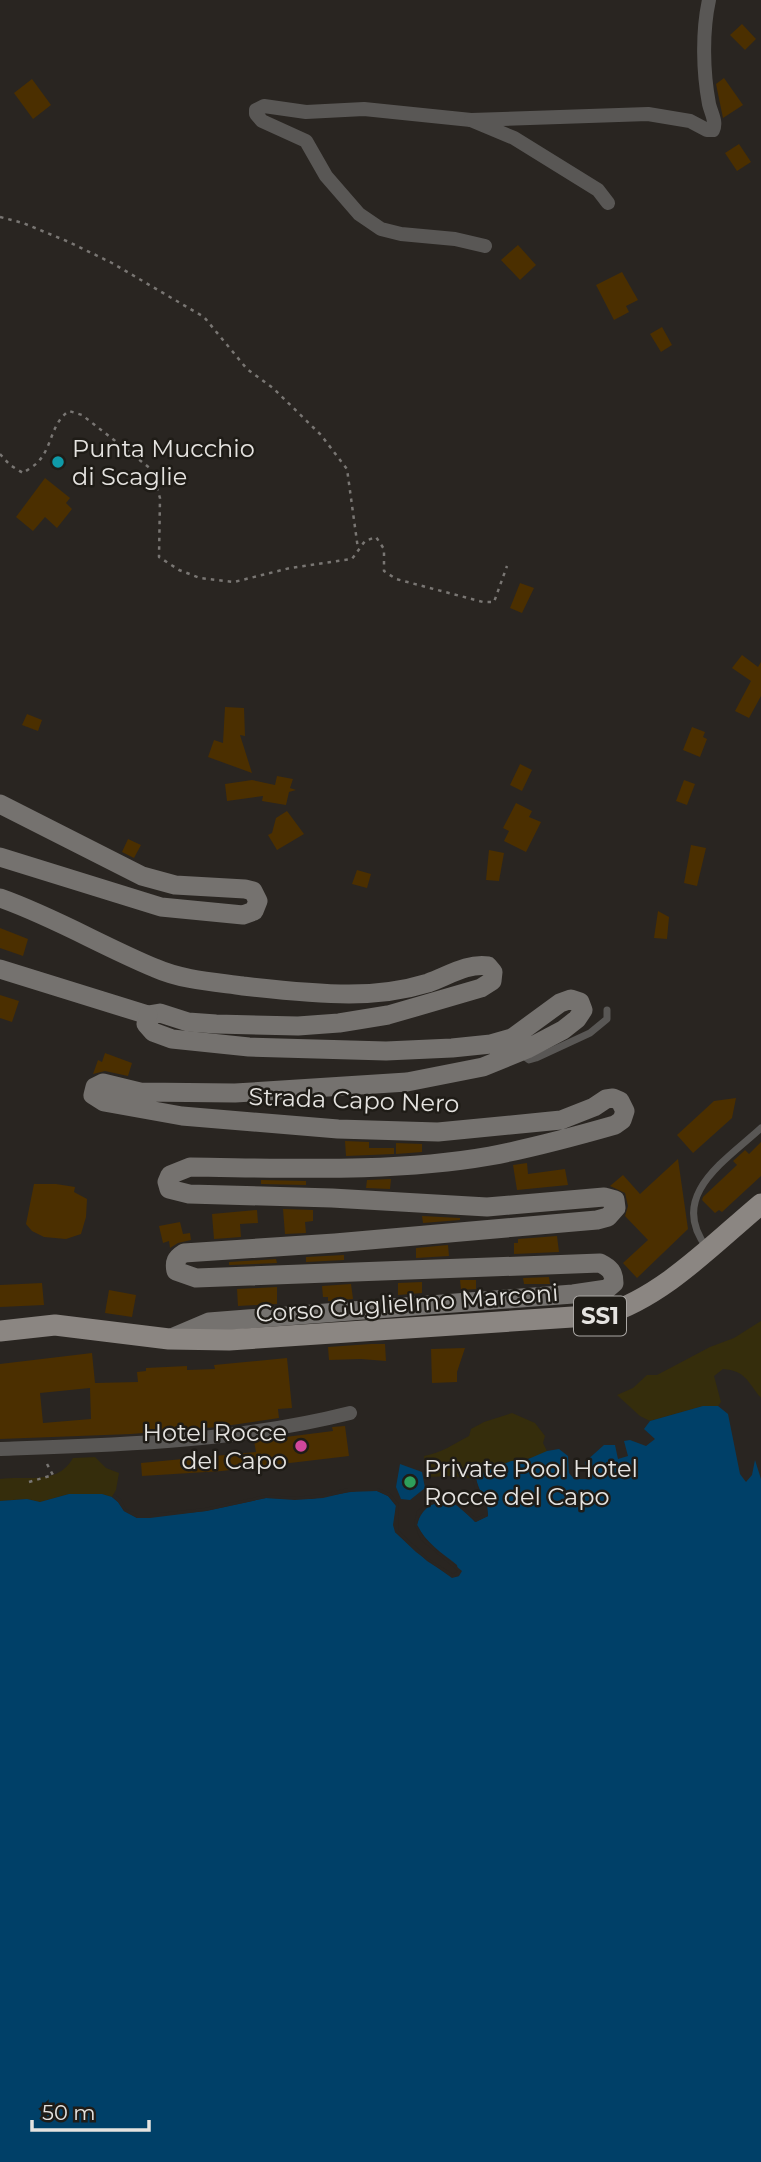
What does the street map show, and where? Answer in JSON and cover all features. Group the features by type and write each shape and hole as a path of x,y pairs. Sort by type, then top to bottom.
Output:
{"main road":[{"name":"Corso Guglielmo Marconi","path":"169,1339 229,1340 603,1315 640,1301 659,1288 761,1204"},
{"name":"SS1","path":"0,1331 55,1325 169,1339"}],"street":[{"path":"485,246 462,240 401,234 381,229 359,214 326,176 310,145 298,136 262,121 256,114 257,110 264,106 306,112 365,109 471,120 648,114 690,121 707,130 713,130 716,125 709,105 705,57 709,0"},
{"path":"471,120 514,138 598,190 608,203"},
{"path":"0,804 142,876 196,888 245,889 253,891 258,901 254,911 243,915 161,907 0,857"},
{"path":"0,898 37,911 156,969 186,978 219,983 331,994 366,993 408,988 475,964 488,966 493,972 492,981 481,988 388,1015 298,1026 188,1022 160,1013 148,1015 0,969"},
{"name":"Strada Capo Nero","path":"148,1015 146,1024 153,1032 172,1039 249,1047 386,1051 491,1044 512,1038 560,1003 571,999 580,1002 583,1010 577,1019 547,1039 518,1053 483,1067 407,1082 235,1093 140,1092 103,1083 95,1087 93,1095 104,1102 182,1116 351,1129 438,1132 561,1120 609,1098 620,1101 625,1108 624,1118 615,1125 550,1144 488,1156 443,1162 354,1167 190,1167 170,1175 167,1182 169,1189 189,1194 332,1198 487,1207 604,1197 615,1200 617,1208 608,1217 597,1220 412,1237 184,1253 177,1257 175,1265 176,1271 196,1278 600,1263 609,1267 614,1275 614,1283 607,1289 561,1295 209,1322 169,1339"},
{"path":"0,1449 248,1434 300,1426 350,1413"}],"lane":[{"path":"518,1053 528,1060 536,1058 590,1033 607,1019 607,1010"},
{"path":"707,1249 694,1228 692,1218 696,1198 709,1175 761,1128"}],"path":[{"path":"0,217 57,237 112,262 204,317 247,369 272,388 321,435 347,469 358,549"},
{"path":"0,454 10,465 23,473 38,462 58,419 69,411 82,415 151,469 160,498 159,556 179,570 200,578 234,582 289,568 352,559 365,541 376,537 384,549 384,571 396,579 494,603 507,566"},
{"path":"29,1482 53,1475 47,1464 64,1447"}],"sand":[{"path":"761,1321 761,1398 741,1375 723,1369 714,1376 721,1402 718,1406 703,1406 650,1421 640,1416 617,1395 633,1388 647,1375 657,1375 710,1347 734,1338"},
{"path":"512,1413 535,1423 545,1436 543,1443 547,1451 536,1457 495,1467 476,1479 426,1477 424,1456 469,1436 471,1429 484,1422"},
{"path":"95,1457 106,1468 119,1473 112,1497 102,1494 69,1494 40,1502 27,1499 0,1501 0,1479 50,1476 59,1473 73,1458"}],"water":[{"path":"703,1406 718,1406 728,1414 740,1474 746,1482 752,1475 755,1460 761,1479 761,2162 0,2162 0,1501 27,1499 40,1502 69,1494 102,1494 112,1497 124,1511 137,1518 206,1511 266,1498 311,1499 362,1490 377,1491 388,1496 396,1506 395,1532 427,1561 452,1577 459,1576 457,1565 430,1543 417,1525 425,1509 435,1503 452,1503 475,1522 488,1516 476,1479 484,1472 511,1461 526,1460 559,1449 568,1456 569,1473 574,1479 588,1479 585,1462 604,1445 615,1445 618,1459 628,1456 624,1441 630,1440 646,1446 655,1439 644,1429 650,1421"},
{"name":"Private Pool Hotel Rocce del Capo","path":"400,1464 422,1472 425,1488 410,1500 401,1499 396,1487"}],"pier":[{"path":"472,1478 476,1479 479,1491 487,1502 488,1516 476,1522 454,1503 442,1501 429,1506 420,1514 417,1525 435,1549 462,1571 459,1576 452,1578 416,1552 395,1532 393,1525 396,1505 388,1496 377,1491 348,1492 323,1498 295,1500 266,1498 206,1511 150,1518 137,1518 124,1511 112,1497 114,1494 121,1499 126,1509 138,1514 150,1514 205,1508 266,1495 295,1497 348,1488 377,1488 390,1493 399,1504 398,1530 429,1559 453,1574 458,1571 421,1540 414,1524 417,1511 441,1498 456,1500 476,1518 484,1514 484,1504 476,1492"}],"building":[{"path":"742,24 756,39 745,50 730,35"},
{"path":"724,78 743,105 723,118 716,84"},
{"path":"32,79 51,105 33,119 14,93"},
{"path":"739,144 751,162 737,171 725,153"},
{"path":"518,245 536,265 520,280 501,260"},
{"path":"622,272 638,300 626,306 629,312 614,320 596,285"},
{"path":"662,327 672,345 661,352 650,334"},
{"path":"45,478 70,498 66,503 72,509 57,528 45,517 33,531 16,517"},
{"path":"520,583 534,588 522,613 510,608"},
{"path":"742,655 758,667 761,662 761,696 749,718 735,711 751,681 732,668"},
{"path":"225,707 244,708 245,736 240,735 252,773 208,757 214,740 223,743"},
{"path":"27,714 42,720 38,731 22,725"},
{"path":"692,727 705,732 703,737 707,739 700,757 683,750"},
{"path":"520,764 532,770 522,791 510,785"},
{"path":"277,776 293,779 290,788 296,790 289,792 286,805 262,801 263,796 227,801 225,784 252,780 275,785"},
{"path":"684,780 695,784 687,805 676,801"},
{"path":"516,803 532,811 529,817 541,822 526,852 504,841 509,831 503,828"},
{"path":"287,811 304,834 277,850 268,835 272,833 276,818"},
{"path":"128,839 141,845 134,858 122,852"},
{"path":"691,845 706,848 697,886 684,883"},
{"path":"489,850 504,853 499,881 486,880"},
{"path":"357,870 371,874 367,888 352,884"},
{"path":"658,911 669,917 667,939 654,938"},
{"path":"0,928 28,939 23,956 0,948"},
{"path":"0,995 19,1001 12,1022 0,1018"},
{"path":"105,1053 132,1063 128,1076 105,1071 93,1074 98,1060 102,1062"},
{"path":"736,1098 732,1118 693,1153 677,1135 714,1101"},
{"path":"345,1141 369,1142 369,1148 394,1148 394,1154 346,1156"},
{"path":"761,1142 761,1176 722,1212 719,1210 715,1213 702,1200 703,1197 737,1165 733,1161 745,1150 749,1154"},
{"path":"396,1143 422,1144 422,1152 396,1154"},
{"path":"678,1159 688,1229 637,1278 623,1263 648,1240 625,1216 628,1206 625,1193 610,1186 623,1175 640,1194"},
{"path":"527,1163 528,1174 565,1169 568,1185 517,1190 513,1165"},
{"path":"391,1179 390,1189 366,1188 367,1180"},
{"path":"261,1180 306,1181 306,1185 261,1184"},
{"path":"34,1184 75,1187 74,1192 87,1199 81,1234 66,1239 44,1237 32,1231 26,1224"},
{"path":"283,1209 313,1210 313,1221 305,1222 306,1233 285,1234"},
{"path":"257,1210 258,1223 240,1224 241,1237 214,1239 212,1214"},
{"path":"422,1216 460,1218 460,1220 423,1223"},
{"path":"180,1222 183,1234 190,1233 191,1240 170,1248 169,1241 163,1243 159,1226"},
{"path":"557,1236 559,1252 514,1254 514,1243 518,1243 518,1239"},
{"path":"448,1245 449,1256 416,1258 416,1248"},
{"path":"344,1255 344,1260 306,1262 306,1257"},
{"path":"276,1259 277,1263 229,1265 229,1262"},
{"path":"549,1277 550,1284 524,1284 523,1278"},
{"path":"460,1280 476,1280 476,1289 461,1290"},
{"path":"422,1282 422,1293 398,1295 398,1283"},
{"path":"42,1283 44,1305 0,1307 0,1285"},
{"path":"351,1284 353,1299 328,1301 328,1297 323,1297 322,1286"},
{"path":"277,1287 277,1304 238,1306 237,1289"},
{"path":"109,1290 136,1295 132,1317 105,1313"},
{"path":"385,1344 386,1361 329,1360 328,1347"},
{"path":"465,1348 457,1372 457,1382 432,1383 431,1349"},
{"path":"92,1353 95,1383 138,1382 137,1372 146,1371 146,1368 187,1366 187,1370 215,1369 214,1365 287,1358 292,1408 278,1409 279,1418 218,1427 131,1434 0,1439 0,1364","holes":["90,1388 91,1419 43,1423 40,1393"]},
{"path":"345,1426 349,1456 222,1471 142,1476 141,1463 256,1452 254,1441 333,1431 332,1427"}],"place":[{"name":"Punta Mucchio di Scaglie","path":"58,462"},
{"name":"Hotel Rocce del Capo","path":"301,1446"},
{"name":"Private Pool Hotel Rocce del Capo","path":"410,1482"}]}
